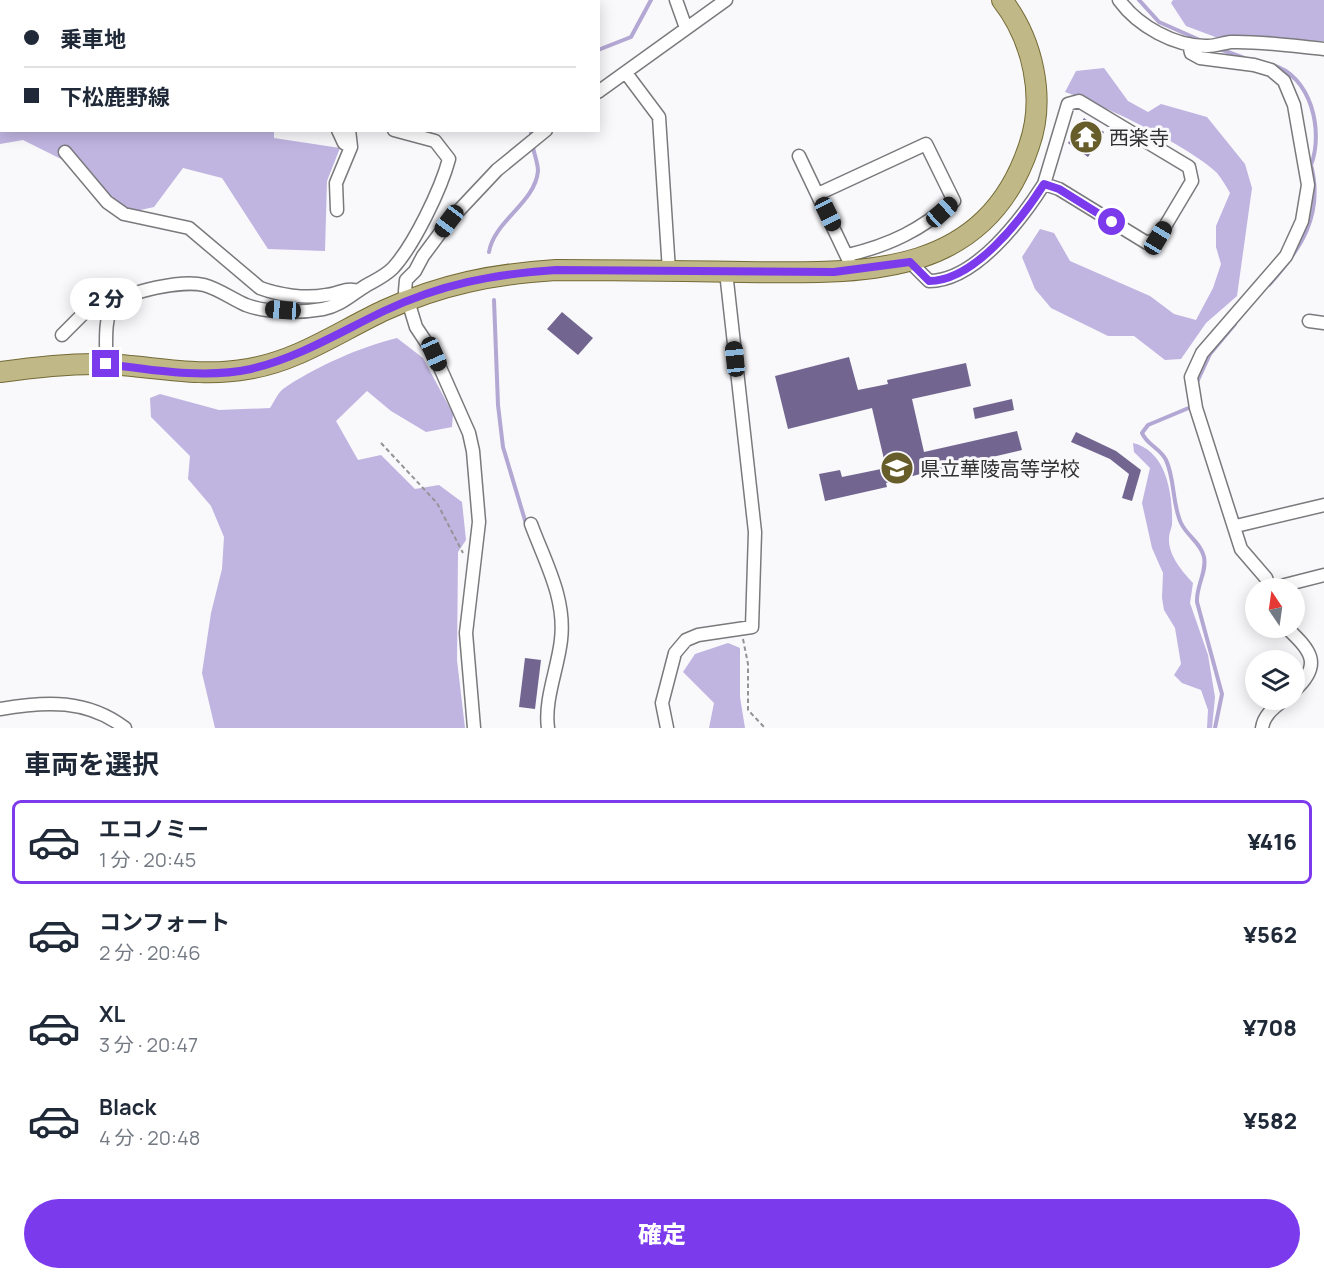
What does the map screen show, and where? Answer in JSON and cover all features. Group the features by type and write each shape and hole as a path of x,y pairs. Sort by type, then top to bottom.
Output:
{"main road":[{"path":"0,372 57,364 106,364 174,372 213,373 249,369 287,359 406,301 467,280 513,272 556,270 726,272 849,263 910,262 950,246 980,225 1004,197 1023,166 1034,134 1036,103 1034,72 1027,42 1002,0"}],"street":[{"path":"676,0 686,28"},
{"path":"600,91 726,0"},
{"path":"1119,0 1145,24 1167,37 1189,44 1207,46 1231,42 1324,49"},
{"path":"1189,44 1191,53 1200,58 1254,65 1271,70 1284,81 1294,105 1308,185 1302,221 1286,256 1202,354 1191,377 1196,408 1206,431 1241,549 1266,578"},
{"path":"626,73 659,117 669,271"},
{"path":"910,262 929,281 943,281 959,274 998,242 1044,184 1068,104 1079,101 1189,167 1192,181 1158,238 1147,243 1059,189 1044,184"},
{"path":"340,132 344,143 351,147"},
{"path":"337,210 336,183 351,147 349,132"},
{"path":"62,336 85,312 113,306 123,299 142,292 190,283 215,289 246,305 298,311 324,309 340,303 391,270 406,252 435,195 449,159 435,141 401,132"},
{"path":"474,728 466,633 479,522 473,451 469,433 434,354 416,327 406,301 406,280 415,271 423,256 449,221 473,195 497,170 544,132"},
{"path":"799,156 849,263 906,237 930,222 954,201 926,144 818,194"},
{"path":"65,152 106,202 124,214 189,228 260,288 272,293 305,296 325,296 352,289 358,291"},
{"path":"391,270 406,280"},
{"path":"667,728 662,703 675,653 686,640 698,635 752,627 755,532 726,272"},
{"path":"106,364 108,315 113,306"},
{"path":"1309,321 1324,323"},
{"path":"1236,526 1324,505"},
{"path":"531,524 558,592 562,612 562,638 549,706 548,728"},
{"path":"1305,580 1324,575"},
{"path":"1297,638 1311,653 1313,666 1310,676 1305,681"},
{"path":"0,709 84,706 108,715 125,728"},
{"path":"1262,728 1263,721 1271,710"}],"path":[{"path":"381,442 437,503 465,555"},
{"path":"742,630 748,664 748,710 765,728"}],"shaded area":[{"path":"1173,0 1324,0 1324,41 1218,38 1186,26 1171,3"},
{"path":"1104,68 1128,101 1148,112 1161,104 1207,117 1245,164 1252,188 1237,296 1206,323 1181,359 1165,360 1134,336 1108,336 1051,308 1035,289 1022,257 1040,229 1054,233 1070,261 1150,296 1174,314 1196,320 1213,288 1221,264 1216,247 1216,226 1230,193 1217,173 1188,151 1122,116 1065,92 1076,71"},
{"path":"0,132 274,132 274,138 340,148 327,181 325,251 268,249 222,178 183,168 154,207 127,213 87,172 23,140 0,144"},
{"path":"397,338 423,358 453,414 452,427 426,432 391,411 367,391 336,421 358,460 381,455 415,489 439,485 462,502 466,540 458,552 457,660 465,728 215,728 202,673 211,613 222,569 224,537 211,506 188,479 190,456 151,417 150,398 160,394 219,410 270,408 283,389 309,373 353,352"},
{"path":"1133,443 1154,455 1166,476 1172,513 1169,544 1176,562 1193,583 1190,603 1208,655 1215,697 1212,728 1207,728 1208,710 1201,690 1182,683 1174,675 1181,664 1175,628 1164,610 1163,573 1152,548 1142,503 1150,468 1134,452"},
{"path":"728,643 740,648 740,697 745,728 709,728 714,703 683,672 695,654"}],"building":[{"path":"1084,118 1104,132 1088,157 1068,143"},
{"path":"562,312 593,338 578,355 547,329"},
{"path":"849,357 858,390 888,384 887,380 966,363 971,386 912,399 924,452 1017,431 1022,450 928,472 886,483 887,487 825,501 819,474 840,470 842,477 886,468 872,408 788,429 775,376"},
{"path":"1012,399 1014,410 975,419 973,408"},
{"path":"1076,432 1116,451 1141,470 1132,501 1122,498 1129,474 1110,459 1071,442"},
{"path":"525,658 541,660 535,709 519,707"}],"waterway":[{"path":"600,49 631,37 651,0"},
{"path":"1139,0 1159,22 1202,41"},
{"path":"1217,48 1244,58"},
{"path":"1269,285 1300,244 1312,215 1314,183 1311,165 1316,136 1315,121 1305,92 1296,80 1285,71 1272,65"},
{"path":"489,252 498,231 530,193 535,182 538,168 533,147"},
{"path":"494,300 498,405 503,447 527,527"},
{"path":"1197,382 1210,354 1235,324"},
{"path":"1191,407 1148,425 1142,433 1166,460 1178,516 1204,557 1205,563 1197,602 1222,694 1215,728"}],"place":[{"name":"西楽寺","path":"1086,137"},
{"name":"県立華陵高等学校","path":"897,468"}],"route":[{"path":"106,364 174,372 213,373 249,369 287,359 406,301 467,280 513,272 556,270 849,272 910,262 919,274 929,281 943,281 959,274 989,250 1014,225 1044,184 1059,189 1112,222"}]}
